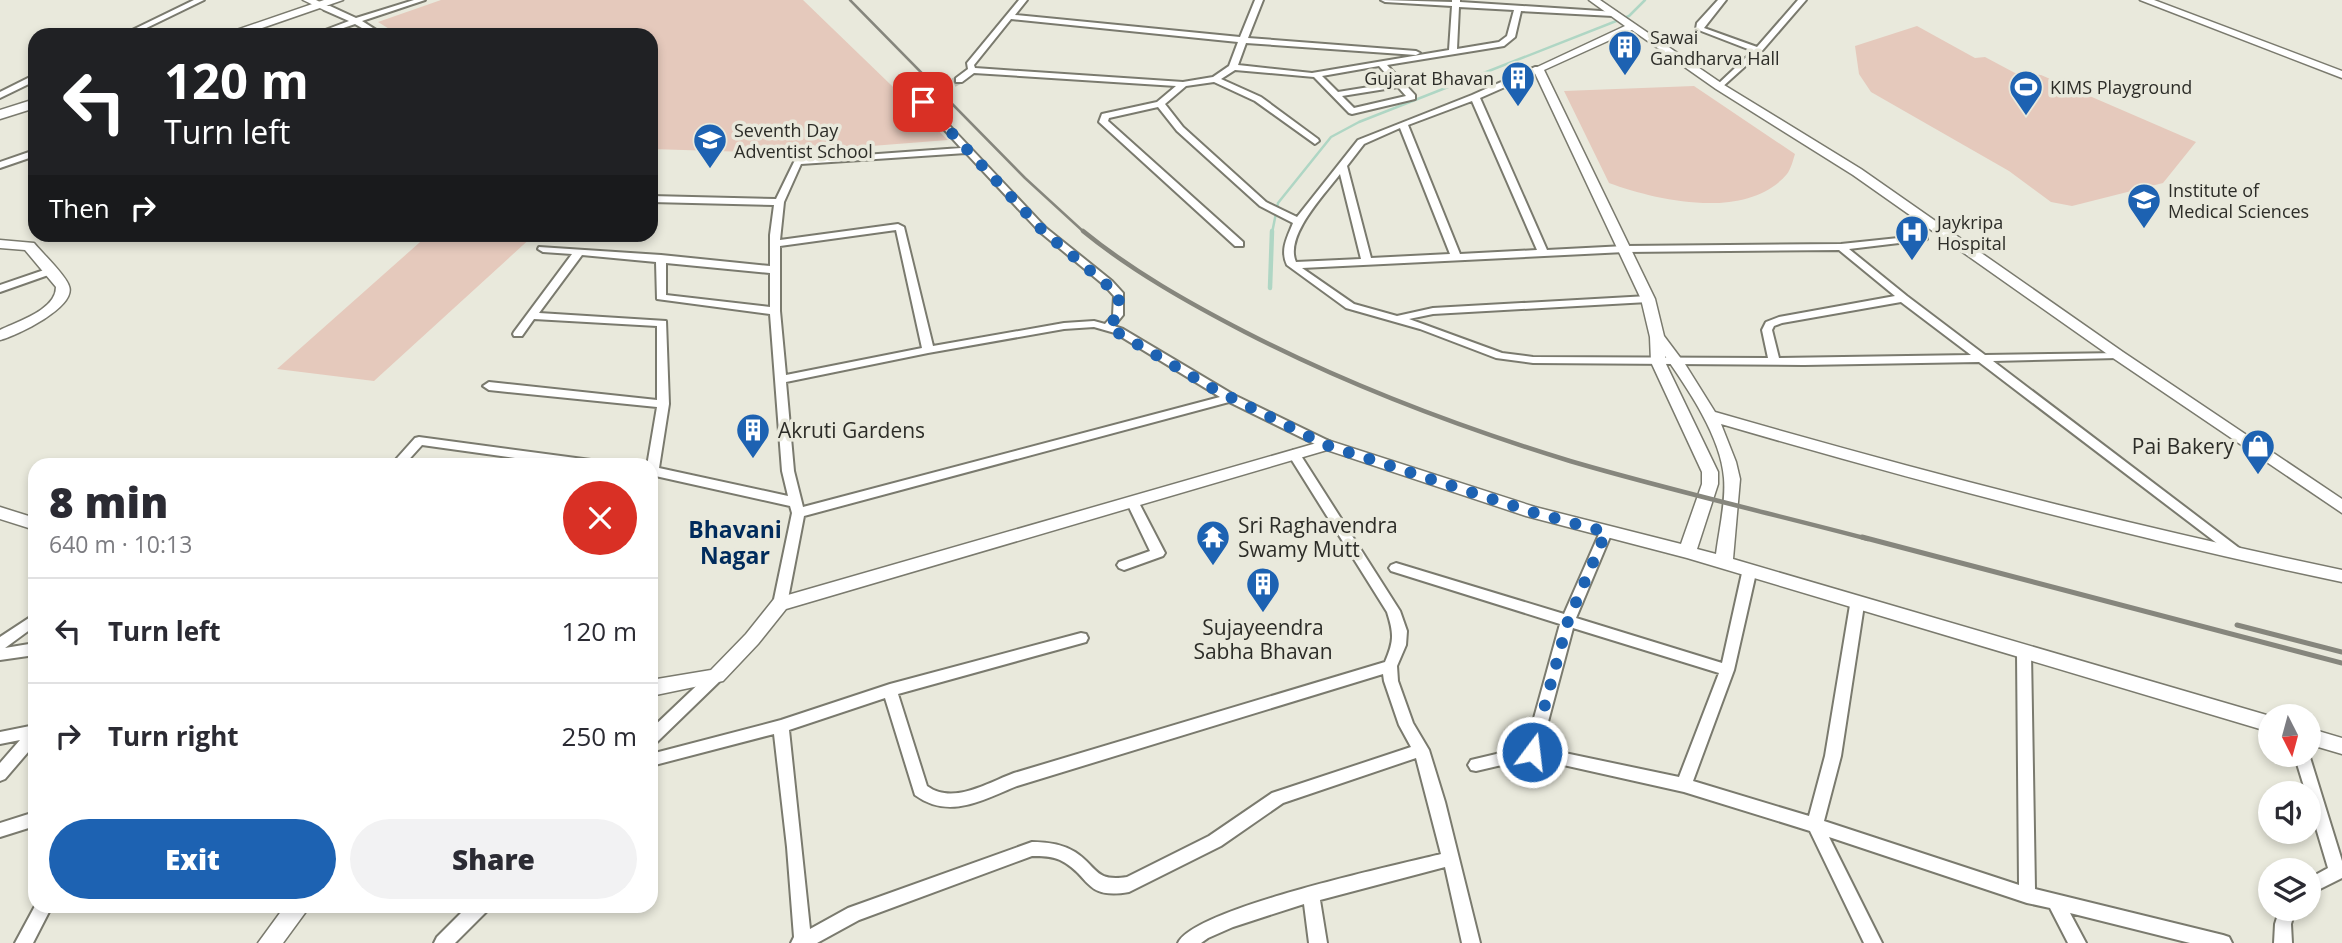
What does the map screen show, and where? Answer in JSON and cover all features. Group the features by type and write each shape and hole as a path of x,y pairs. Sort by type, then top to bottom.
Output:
{"main road":[{"path":"250,28 323,4 352,0"},
{"path":"263,28 323,4"},
{"path":"0,109 28,100"},
{"path":"0,115 28,105"}],"street":[{"path":"141,28 200,0"},
{"path":"338,28 421,0"},
{"path":"972,70 970,65 1023,0"},
{"path":"959,80 972,70 1183,84 1215,79 1233,67 1259,0"},
{"path":"1385,0 1456,2 1614,15"},
{"path":"1594,0 1720,88 1857,172 2118,355 2342,507"},
{"path":"1722,0 1700,25 1700,29 1758,50"},
{"path":"1720,88 1802,0"},
{"path":"2144,0 2342,75"},
{"path":"1453,51 1456,2"},
{"path":"323,4 367,28"},
{"path":"1233,67 1290,74 1316,74 1508,41 1518,9"},
{"path":"1010,17 1427,55"},
{"path":"1629,25 1475,97 1361,142 1298,222 1289,247 1292,264 1341,302 1424,327 1500,356 1517,358 1679,362 1987,360 2118,355"},
{"path":"1316,74 1352,111 1412,97 1381,64"},
{"path":"1538,69 1648,299 1657,337 1658,362 1710,472 1710,484 1687,552"},
{"path":"1215,79 1258,99 1315,141"},
{"path":"0,95 28,81"},
{"path":"1183,84 1160,104 1112,114 1105,117 1103,122 1239,244"},
{"path":"1336,95 1400,84"},
{"path":"929,94 923,102 1042,230 1119,295 1118,315 1108,327"},
{"path":"1475,97 1544,254"},
{"path":"1160,104 1180,129 1263,204 1298,222"},
{"path":"1403,124 1456,257"},
{"path":"658,732 752,639 780,604 796,507 780,380 775,311 775,244 779,202 798,162 970,150"},
{"path":"0,165 28,155"},
{"path":"1343,166 1366,260"},
{"path":"658,199 779,202"},
{"path":"775,244 898,227 901,229 928,350"},
{"path":"1292,264 1625,249 1841,247 1924,237"},
{"path":"0,244 29,246 63,286 63,296 53,308 0,336"},
{"path":"1841,247 1903,298 2243,556"},
{"path":"543,249 775,270"},
{"path":"518,334 579,252"},
{"path":"654,458 663,404 661,258"},
{"path":"0,289 50,271"},
{"path":"661,298 775,311"},
{"path":"1774,361 1767,330 1770,324 1779,320 1903,298"},
{"path":"1394,319 1433,311 1648,299"},
{"path":"531,316 662,323"},
{"path":"780,380 1063,326 1094,324 1108,327 1230,398 1326,445 1532,512 1687,552 1749,573 2258,721"},
{"path":"1657,337 1679,362 1708,415 1730,469 1732,480 1724,564"},
{"path":"489,386 663,404"},
{"path":"658,472 796,507 1230,398"},
{"path":"1708,415 1844,456 2243,556 2342,576"},
{"path":"403,458 419,441 546,458"},
{"path":"780,604 1326,445"},
{"path":"1294,454 1393,611 1400,631 1399,645 1390,666 1391,681 1403,715 1421,750 1437,802 1471,943"},
{"path":"1124,565 1158,553 1132,501"},
{"path":"0,513 28,522"},
{"path":"1532,752 1568,621 1606,532"},
{"path":"1396,568 1727,670"},
{"path":"1684,785 1727,670 1749,573"},
{"path":"1857,604 1833,757 1815,825 1873,943"},
{"path":"0,644 28,624"},
{"path":"658,758 780,726 890,690 1081,638"},
{"path":"0,654 28,650"},
{"path":"2024,653 2027,895"},
{"path":"890,690 920,790 928,799 943,802 1390,666"},
{"path":"658,687 716,676"},
{"path":"780,726 795,847 801,942 854,914 1032,849 1049,849 1068,856 1087,876 1100,884 1118,887 1129,884 1215,841 1278,798 1421,750"},
{"path":"0,738 28,733"},
{"path":"0,774 28,740"},
{"path":"2321,740 2342,746"},
{"path":"1476,765 1532,752 1684,785 2027,895 2223,943"},
{"path":"2306,767 2340,874 2321,882"},
{"path":"0,830 28,821"},
{"path":"1188,943 1208,927 1311,895 1449,859"},
{"path":"1311,895 1318,943"},
{"path":"2055,902 2077,943"},
{"path":"24,943 40,913"},
{"path":"269,943 293,913"},
{"path":"443,943 473,913"},
{"path":"2283,943 2284,921"}],"shaded area":[{"path":"441,0 803,0 948,140 782,153 658,149 658,28 388,28 378,22"},
{"name":"KIMS Playground","path":"1917,26 1975,58 1985,57 2015,73 2041,75 2196,142 2163,183 2072,206 2051,202 2009,171 1871,92 1859,74 1855,46"},
{"path":"1694,86 1795,154 1787,174 1770,189 1749,198 1726,202 1676,200 1609,183 1564,91"},
{"path":"420,242 526,242 374,381 277,369"}],"waterway":[{"path":"1272,233 1278,203 1331,137 1359,122 1629,16 1645,0"},
{"path":"1270,288 1272,231"}],"tunnel":[{"path":"929,94 959,80"}],"railway":[{"path":"850,0 1025,178 1085,233"},
{"path":"1083,231 1141,273 1224,321 1324,370 1404,404 1570,461 1868,539"},
{"path":"1862,537 2342,663"},
{"path":"2237,625 2342,652"}],"place":[{"name":"Sawai Gandharva Hall","path":"1625,77"},
{"name":"Gujarat Bhavan","path":"1518,108"},
{"name":"KIMS Playground","path":"2026,117"},
{"name":"Seventh Day Adventist School","path":"710,170"},
{"name":"Institute of Medical Sciences","path":"2144,230"},
{"name":"Jaykripa Hospital","path":"1912,262"},
{"name":"Akruti Gardens","path":"753,460"},
{"name":"Pai Bakery","path":"2258,476"},
{"name":"Sri Raghavendra Swamy Mutt","path":"1213,567"},
{"name":"Sujayeendra Sabha Bhavan","path":"1263,614"}],"district":[{"name":"Bhavani Nagar","path":"735,542"}],"route":[{"path":"923,102 1042,230 1119,295 1118,315 1108,327 1119,331 1212,388 1326,445 1532,512 1606,532 1568,621 1532,752"}]}
